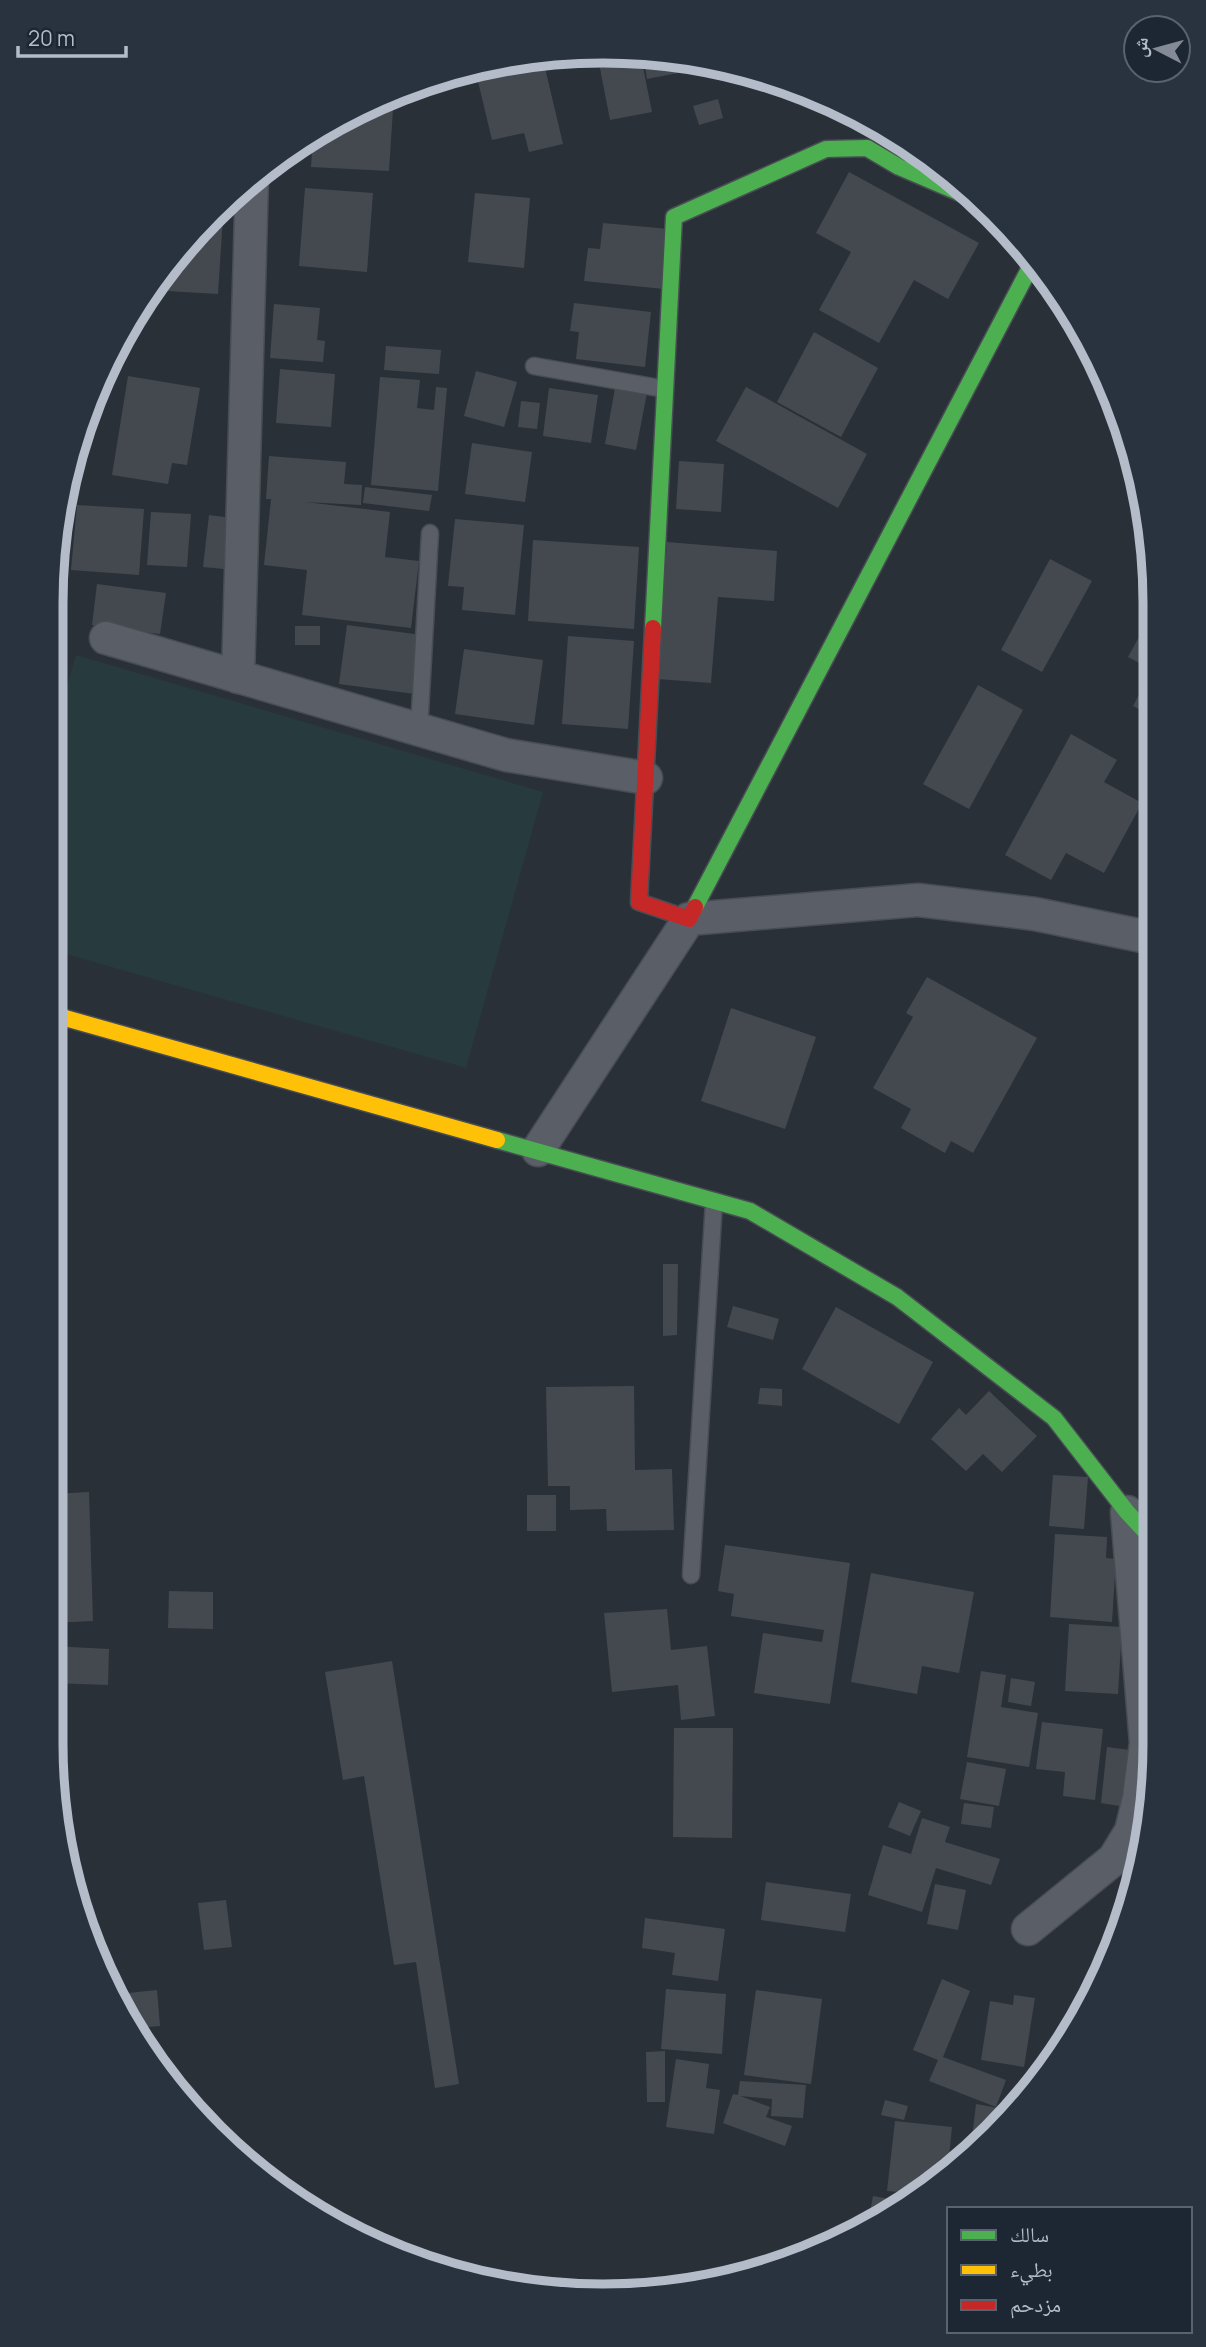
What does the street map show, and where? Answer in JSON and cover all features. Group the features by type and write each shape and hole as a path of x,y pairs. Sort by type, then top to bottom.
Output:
{"street":[{"path":"949,189 899,167 867,148 826,149 674,217 639,902 689,919 918,900 1035,914 1143,935"},
{"path":"238,677 252,193"},
{"path":"538,1150 689,919 1028,271"},
{"path":"106,638 506,755 646,778"},
{"path":"63,1017 750,1211 897,1297 1054,1418 1143,1529"},
{"path":"1127,1512 1143,1707"},
{"path":"1028,1929 1114,1859 1131,1831 1142,1773"}],"lane":[{"path":"534,366 665,389"},
{"path":"419,730 430,533"},
{"path":"691,1576 714,1200"}],"green space":[{"path":"76,655 543,792 466,1068 63,953 63,698"}],"building":[{"path":"599,63 643,65 652,112 610,120"},
{"path":"645,65 677,69 678,73 647,79"},
{"path":"545,67 563,144 529,152 524,133 492,140 477,78"},
{"path":"718,99 723,118 699,125 693,106"},
{"path":"393,105 389,171 311,167 312,148"},
{"path":"849,172 979,243 948,299 914,280 879,343 819,310 851,252 816,233"},
{"path":"305,188 373,193 367,272 299,266"},
{"path":"475,193 530,198 524,268 468,262"},
{"path":"223,219 218,294 163,291"},
{"path":"603,223 669,229 664,289 584,281 588,248 600,249"},
{"path":"574,303 651,312 645,367 576,359 579,332 570,331"},
{"path":"274,304 320,308 317,340 325,341 323,362 270,358"},
{"path":"814,332 878,368 841,437 777,402"},
{"path":"386,346 441,350 439,374 384,370"},
{"path":"280,369 335,374 331,427 276,423"},
{"path":"476,371 517,382 504,427 464,416"},
{"path":"128,376 200,388 187,465 172,463 168,484 112,475"},
{"path":"380,377 420,380 417,408 434,410 436,387 447,388 438,491 371,485"},
{"path":"746,387 867,454 838,508 716,441"},
{"path":"549,388 598,395 591,443 543,436"},
{"path":"615,388 647,393 636,450 605,444"},
{"path":"521,401 540,403 537,429 518,427"},
{"path":"472,443 532,452 525,502 465,494"},
{"path":"269,456 346,462 344,484 362,485 361,505 305,502 390,512 385,557 419,561 411,628 302,615 307,570 264,565 271,499 266,499"},
{"path":"679,461 724,464 721,512 676,509"},
{"path":"365,487 432,495 429,511 363,503"},
{"path":"77,505 144,509 139,575 71,570"},
{"path":"151,512 191,514 187,567 147,565"},
{"path":"209,515 240,519 234,570 203,567"},
{"path":"455,519 524,525 515,615 462,610 464,587 448,586"},
{"path":"533,540 639,547 634,629 528,621"},
{"path":"667,542 777,551 774,601 718,597 711,683 657,679"},
{"path":"1050,559 1092,581 1042,672 1001,650"},
{"path":"97,584 166,593 160,634 92,625"},
{"path":"347,625 422,635 415,694 339,684"},
{"path":"295,626 320,626 320,645 295,645"},
{"path":"1143,630 1143,665 1128,657"},
{"path":"568,636 634,641 628,729 562,724"},
{"path":"464,649 543,660 534,725 455,714"},
{"path":"978,685 1023,710 969,809 923,784"},
{"path":"1143,687 1143,712 1133,706"},
{"path":"1071,734 1117,760 1104,782 1142,803 1104,873 1066,853 1051,880 1005,855"},
{"path":"927,977 1037,1038 973,1153 951,1141 945,1153 901,1128 911,1109 873,1088 913,1017 906,1013"},
{"path":"731,1008 816,1037 785,1129 701,1101"},
{"path":"663,1264 678,1264 677,1335 663,1336"},
{"path":"733,1306 779,1319 773,1340 727,1327"},
{"path":"836,1307 933,1362 899,1424 802,1369"},
{"path":"634,1386 635,1470 672,1469 674,1530 607,1531 606,1509 570,1510 570,1486 548,1486 546,1387"},
{"path":"760,1388 782,1389 782,1406 758,1404"},
{"path":"989,1391 1037,1436 1002,1472 983,1454 966,1471 931,1439 959,1408 966,1415"},
{"path":"1053,1475 1088,1477 1084,1529 1049,1526"},
{"path":"89,1492 93,1621 63,1622 63,1493"},
{"path":"527,1495 556,1495 556,1531 527,1531"},
{"path":"1055,1534 1107,1537 1106,1558 1116,1559 1112,1622 1050,1617"},
{"path":"725,1545 850,1563 830,1704 754,1693 763,1633 822,1642 824,1630 731,1616 734,1594 718,1591"},
{"path":"871,1573 974,1592 959,1673 922,1666 917,1694 851,1682"},
{"path":"169,1591 213,1592 213,1629 168,1628"},
{"path":"667,1609 671,1650 707,1646 715,1716 681,1720 678,1685 612,1692 604,1613"},
{"path":"1069,1624 1122,1627 1118,1694 1065,1691"},
{"path":"63,1647 109,1649 108,1685 63,1683"},
{"path":"392,1661 459,2084 435,2088 416,1962 394,1965 364,1776 343,1780 325,1672"},
{"path":"981,1671 1006,1675 1001,1707 1038,1713 1029,1767 967,1757"},
{"path":"1011,1678 1035,1682 1031,1706 1008,1702"},
{"path":"1042,1722 1103,1729 1095,1800 1063,1796 1065,1772 1036,1769"},
{"path":"674,1728 733,1728 732,1838 673,1837"},
{"path":"1107,1747 1138,1751 1132,1808 1101,1803"},
{"path":"967,1762 1006,1769 999,1806 960,1799"},
{"path":"899,1802 921,1811 910,1836 888,1827"},
{"path":"964,1803 994,1807 991,1828 961,1824"},
{"path":"922,1818 950,1827 945,1842 1000,1859 991,1885 936,1868 922,1912 868,1895 883,1845 911,1854"},
{"path":"766,1882 851,1894 845,1932 761,1920"},
{"path":"935,1884 966,1890 958,1930 927,1924"},
{"path":"226,1900 232,1947 204,1950 198,1903"},
{"path":"645,1918 725,1929 718,1981 672,1975 675,1953 642,1948"},
{"path":"942,1979 970,1991 943,2057 1006,2080 996,2107 929,2081 938,2060 913,2050"},
{"path":"666,1989 726,1994 722,2054 661,2049"},
{"path":"157,1990 160,2026 144,2027 124,1993"},
{"path":"756,1990 822,1999 811,2084 744,2075"},
{"path":"1014,1995 1035,1998 1024,2067 981,2060 990,2001 1013,2005"},
{"path":"1066,2013 1071,2014 1071,2014 1064,2026"},
{"path":"665,2051 665,2102 647,2102 646,2052"},
{"path":"676,2059 709,2064 706,2088 720,2090 714,2134 666,2127"},
{"path":"740,2081 806,2085 803,2118 771,2116 772,2099 740,2096 770,2107 766,2117 792,2126 785,2146 723,2123 733,2094 738,2095"},
{"path":"885,2100 908,2106 904,2120 881,2115"},
{"path":"976,2104 1001,2108 985,2126 972,2138"},
{"path":"895,2121 952,2127 949,2158 904,2192 887,2191"},
{"path":"873,2196 893,2200 873,2212 870,2214"}],"traffic: fast":[{"path":"653,628 674,217 826,149 867,148 899,167 948,188"},
{"path":"695,907 1028,271"},
{"path":"497,1140 750,1211 897,1297 1054,1418 1143,1529"}],"traffic: slow":[{"path":"63,1017 497,1140"}],"traffic: jam":[{"path":"653,628 639,902 689,919 695,907"}]}
